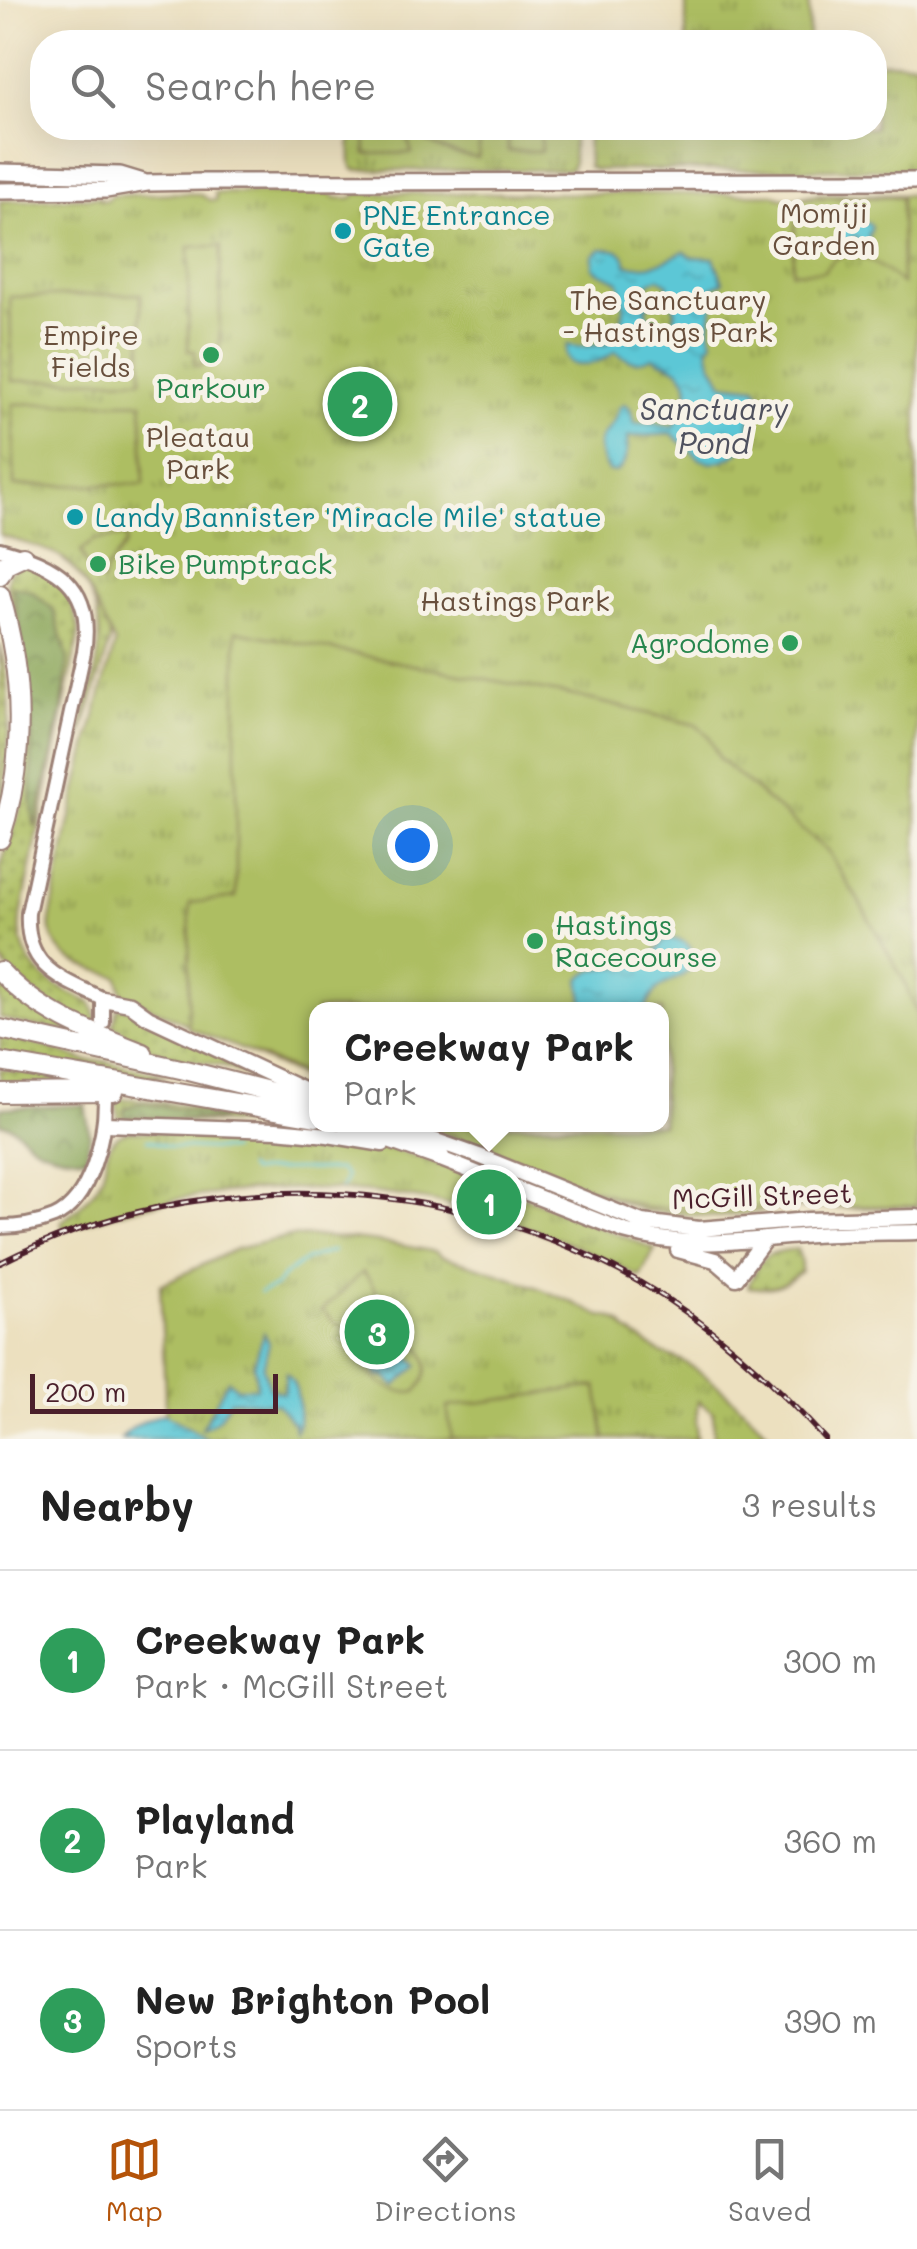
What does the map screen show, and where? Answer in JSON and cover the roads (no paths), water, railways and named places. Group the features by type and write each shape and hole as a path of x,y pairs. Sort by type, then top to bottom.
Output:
{"highway":[{"path":"0,575 6,564 24,556"},
{"path":"0,595 16,671 20,728 14,791 0,839"},
{"path":"0,970 34,1002 58,1016 185,1070"},
{"path":"0,1029 309,1099"},
{"path":"0,1062 309,1115"},
{"path":"0,1093 98,1090 203,1104 278,1108"},
{"path":"369,1132 440,1157"}],"main road":[{"path":"0,172 120,175 147,183"},
{"path":"0,190 106,190 147,183 917,181"},
{"path":"102,998 130,1004 148,1017 309,1096"},
{"name":"McGill Street","path":"105,1124 328,1134 440,1157 654,1240 708,1244 822,1234 917,1232"},
{"name":"McGill Street","path":"411,1132 642,1222 700,1229 808,1220 917,1218"},
{"path":"654,1240 716,1260 736,1278 764,1239"}],"street":[{"path":"0,549 50,566 66,579 78,598 87,627 27,929 37,958 47,970 102,998 103,1022"},
{"path":"0,1227 18,1227 56,1216 69,1207 98,1156 105,1100"}],"water":[{"path":"859,220 872,227 869,241 857,243 857,238 852,237 851,247 842,243 838,238 842,223"},
{"name":"Sanctuary Pond","path":"601,249 615,250 624,255 627,265 635,266 657,264 684,251 692,257 714,258 723,282 710,289 711,361 723,383 756,387 759,392 749,440 739,452 711,463 700,459 672,434 628,437 623,465 616,472 608,471 600,441 619,408 624,404 630,408 634,423 673,427 682,413 688,389 676,368 653,357 633,361 615,351 583,365 569,361 567,345 607,344 614,336 613,327 622,320 619,282 593,268 593,255","holes":["659,278 668,284 664,297 675,313 673,321 666,323 649,318 645,308 651,303 660,304 650,297 647,284"]},
{"path":"663,941 684,942 694,959 689,971 663,985 649,1002 583,1001 580,979 601,968 642,962"},
{"path":"373,1316 400,1333 412,1348 407,1354 418,1366 395,1386 384,1375 380,1377 368,1362 365,1364 351,1336"},
{"path":"264,1333 269,1343 263,1368 270,1389 284,1393 286,1373 294,1383 297,1428 295,1431 294,1424 277,1404 230,1400 219,1417 202,1428 228,1380 237,1388 257,1388 254,1364"},
{"path":"162,1414 208,1439 121,1439 134,1427"}],"waterway":[{"path":"147,1140 171,1147 231,1150"},
{"path":"247,1168 251,1172 340,1170 346,1177 341,1188"},
{"path":"260,1293 276,1286 307,1259 333,1251"}],"railway":[{"path":"0,1263 77,1230 157,1208 239,1195 323,1193 406,1201 487,1218 566,1246 667,1299 739,1354 825,1439"}],"place":[{"name":"PNE Entrance Gate","path":"343,231"},
{"name":"Parkour","path":"211,355"},
{"name":"Playland","path":"360,404"},
{"name":"Landy Bannister 'Miracle Mile' statue","path":"75,517"},
{"name":"Bike Pumptrack","path":"98,564"},
{"name":"Agrodome","path":"790,643"},
{"name":"Hastings Racecourse","path":"535,941"},
{"name":"Creekway Park","path":"489,1202"},
{"name":"New Brighton Pool","path":"377,1332"}],"park label":[{"name":"Momiji Garden","path":"824,229"},
{"name":"The Sanctuary - Hastings Park","path":"668,316"},
{"name":"Empire Fields","path":"91,351"},
{"name":"Pleatau Park","path":"198,453"},
{"name":"Hastings Park","path":"515,601"}]}
